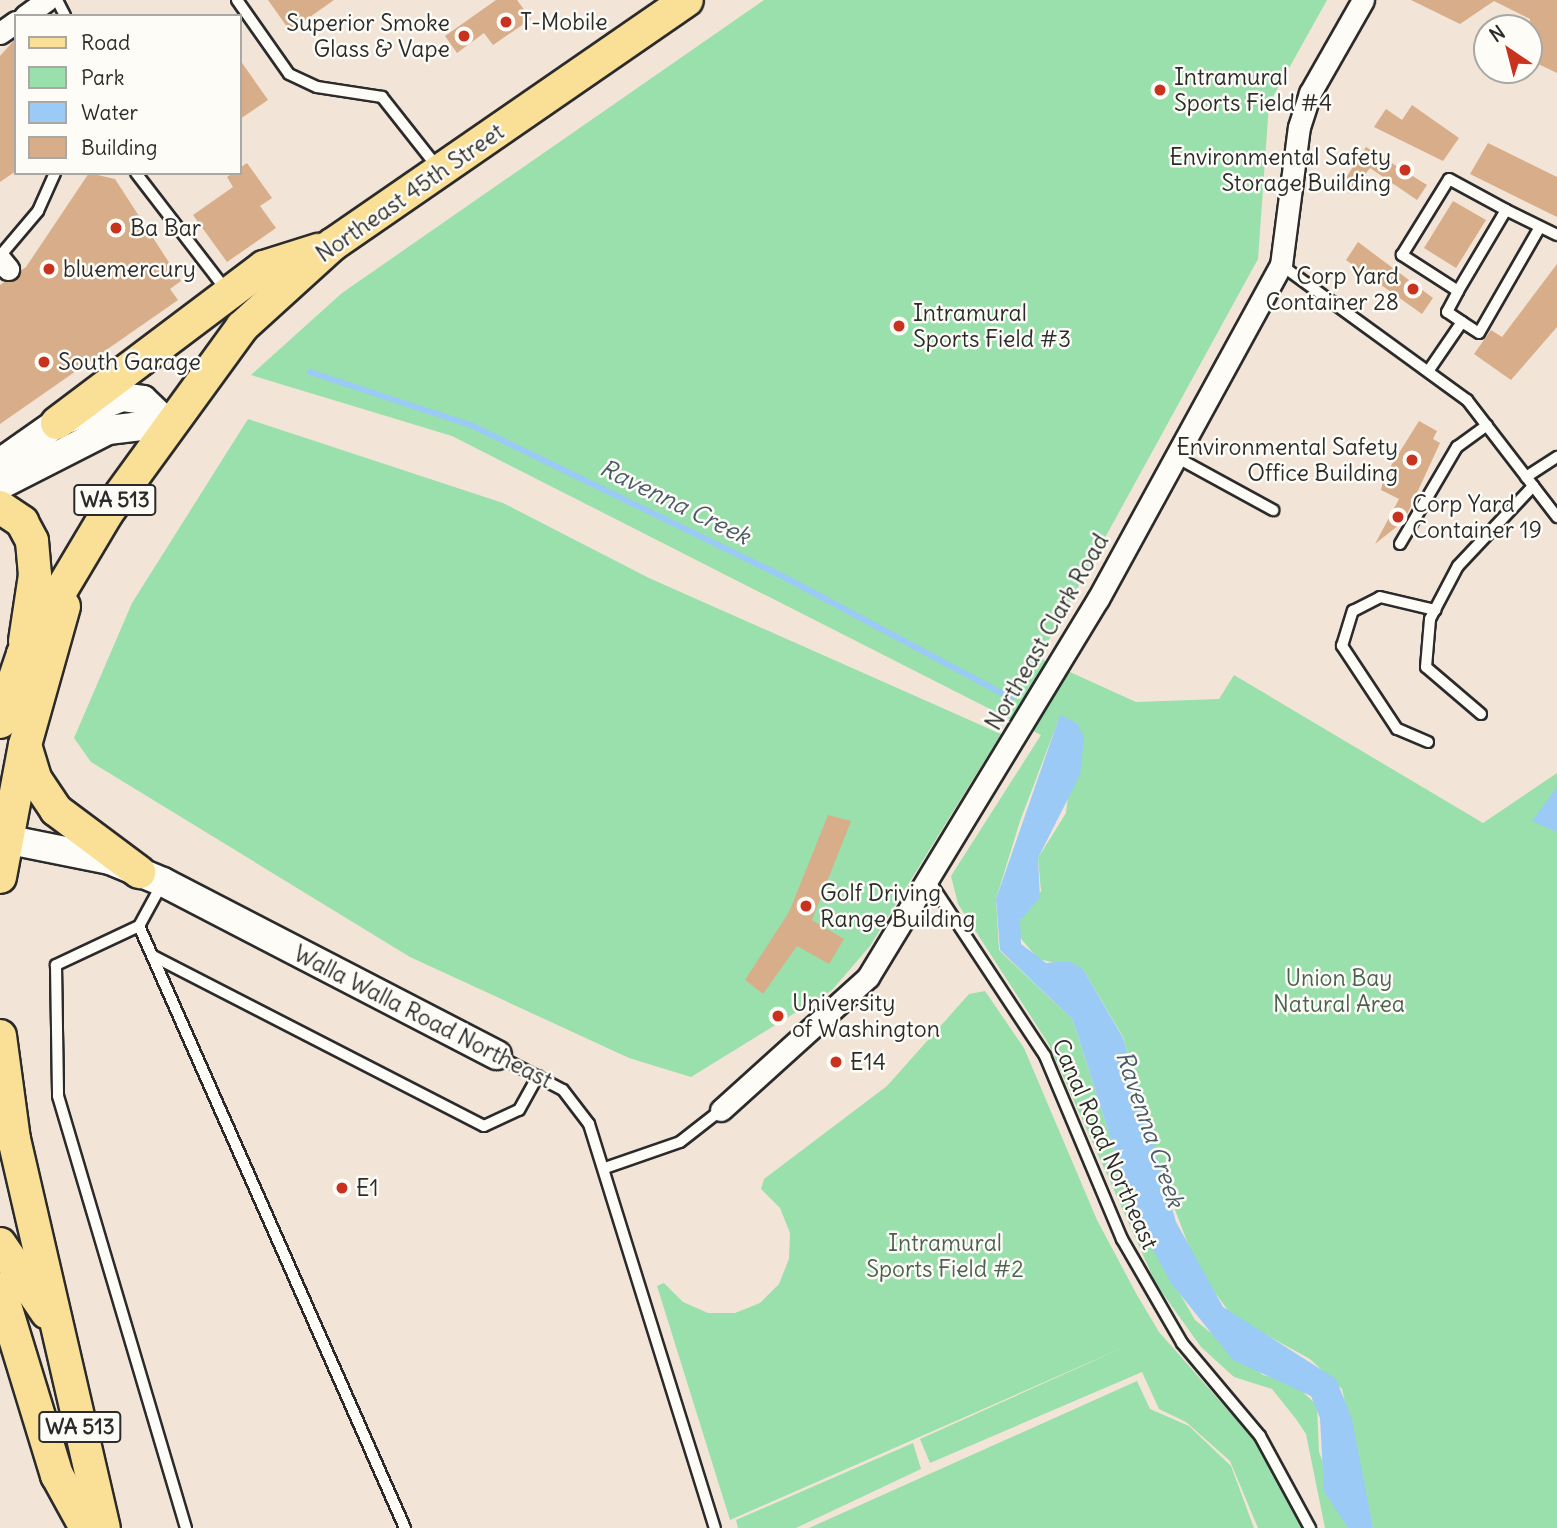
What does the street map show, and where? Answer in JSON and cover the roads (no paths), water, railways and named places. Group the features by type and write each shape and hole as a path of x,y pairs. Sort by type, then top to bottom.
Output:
{"main road":[{"name":"Northeast 45th Street","path":"167,423 242,327 332,245 687,0"},
{"path":"64,434 228,293 264,267 332,245"},
{"name":"WA 513","path":"0,722 23,654 167,423"},
{"path":"0,507 22,522 32,541 35,575 23,654"},
{"name":"WA 513","path":"0,877 3,838 25,745 70,581"},
{"path":"25,745 56,810 151,877"},
{"name":"WA 513","path":"0,1036 14,1139 104,1528"},
{"path":"0,1244 56,1325"},
{"name":"WA 513","path":"1,1305 57,1475 86,1528"}],"street":[{"path":"28,14 47,0"},
{"name":"Northeast Clark Road","path":"721,1110 868,977 930,881 1054,675 1281,265 1306,104 1363,0"},
{"path":"0,485 64,434 122,397 143,400 167,423"},
{"path":"0,463 64,434"},
{"name":"Walla Walla Road Northeast","path":"3,838 151,877 497,1055"}],"lane":[{"path":"237,0 289,74 317,87 383,97 440,171"},
{"path":"3,261 38,211 54,175"},
{"path":"138,175 228,293"},
{"path":"1458,291 1402,255 1449,178 1557,236"},
{"path":"1506,210 1447,312 1479,334 1540,227"},
{"path":"1281,265 1430,369 1487,425 1557,517"},
{"path":"1430,369 1462,322"},
{"path":"1400,544 1457,447 1487,425"},
{"path":"1177,457 1273,510"},
{"path":"1481,714 1426,667 1435,610 1458,566 1529,482 1557,457"},
{"path":"1428,741 1397,729 1357,678 1342,646 1353,611 1380,597 1435,610"},
{"path":"151,877 139,926 405,1528"},
{"name":"Canal Road Northeast","path":"930,881 1045,1056 1122,1239 1182,1343 1260,1436 1310,1528"},
{"path":"139,926 56,965 58,1096 186,1528"},
{"path":"153,956 484,1126 519,1110 538,1076"},
{"name":"Walla Walla Road Northeast","path":"497,1055 538,1076 581,1110 605,1168 715,1528"},
{"name":"Northeast Clark Road","path":"605,1168 680,1142 721,1110"}],"water":[{"name":"Ravenna Creek","path":"1060,715 1077,723 1084,738 1080,775 1038,858 1040,898 1020,920 1021,944 1046,963 1068,961 1083,969 1123,1038 1176,1222 1223,1307 1336,1379 1352,1419 1373,1528 1348,1528 1324,1491 1320,1418 1311,1396 1233,1360 1171,1283 1136,1218 1073,1020 1000,950 996,899"},
{"path":"1557,787 1557,832 1532,821"}],"waterway":[{"name":"Ravenna Creek","path":"310,372 473,426 786,578 1011,698"}],"place":[{"name":"T-Mobile","path":"506,22"},
{"name":"Superior Smoke Glass & Vape","path":"464,36"},
{"name":"Intramural Sports Field #4","path":"1160,90"},
{"name":"Environmental Safety Storage Building","path":"1405,170"},
{"name":"Ba Bar","path":"116,228"},
{"name":"bluemercury","path":"49,269"},
{"name":"Corp Yard Container 28","path":"1413,289"},
{"name":"Intramural Sports Field #3","path":"899,326"},
{"name":"South Garage","path":"44,362"},
{"name":"Environmental Safety Office Building","path":"1412,460"},
{"name":"Corp Yard Container 19","path":"1398,517"},
{"name":"Golf Driving Range Building","path":"806,906"},
{"name":"University of Washington","path":"778,1016"},
{"name":"E14","path":"836,1062"},
{"name":"E1","path":"342,1188"}],"park label":[{"name":"Union Bay Natural Area","path":"1339,991"},
{"name":"Intramural Sports Field #2","path":"945,1256"}]}
